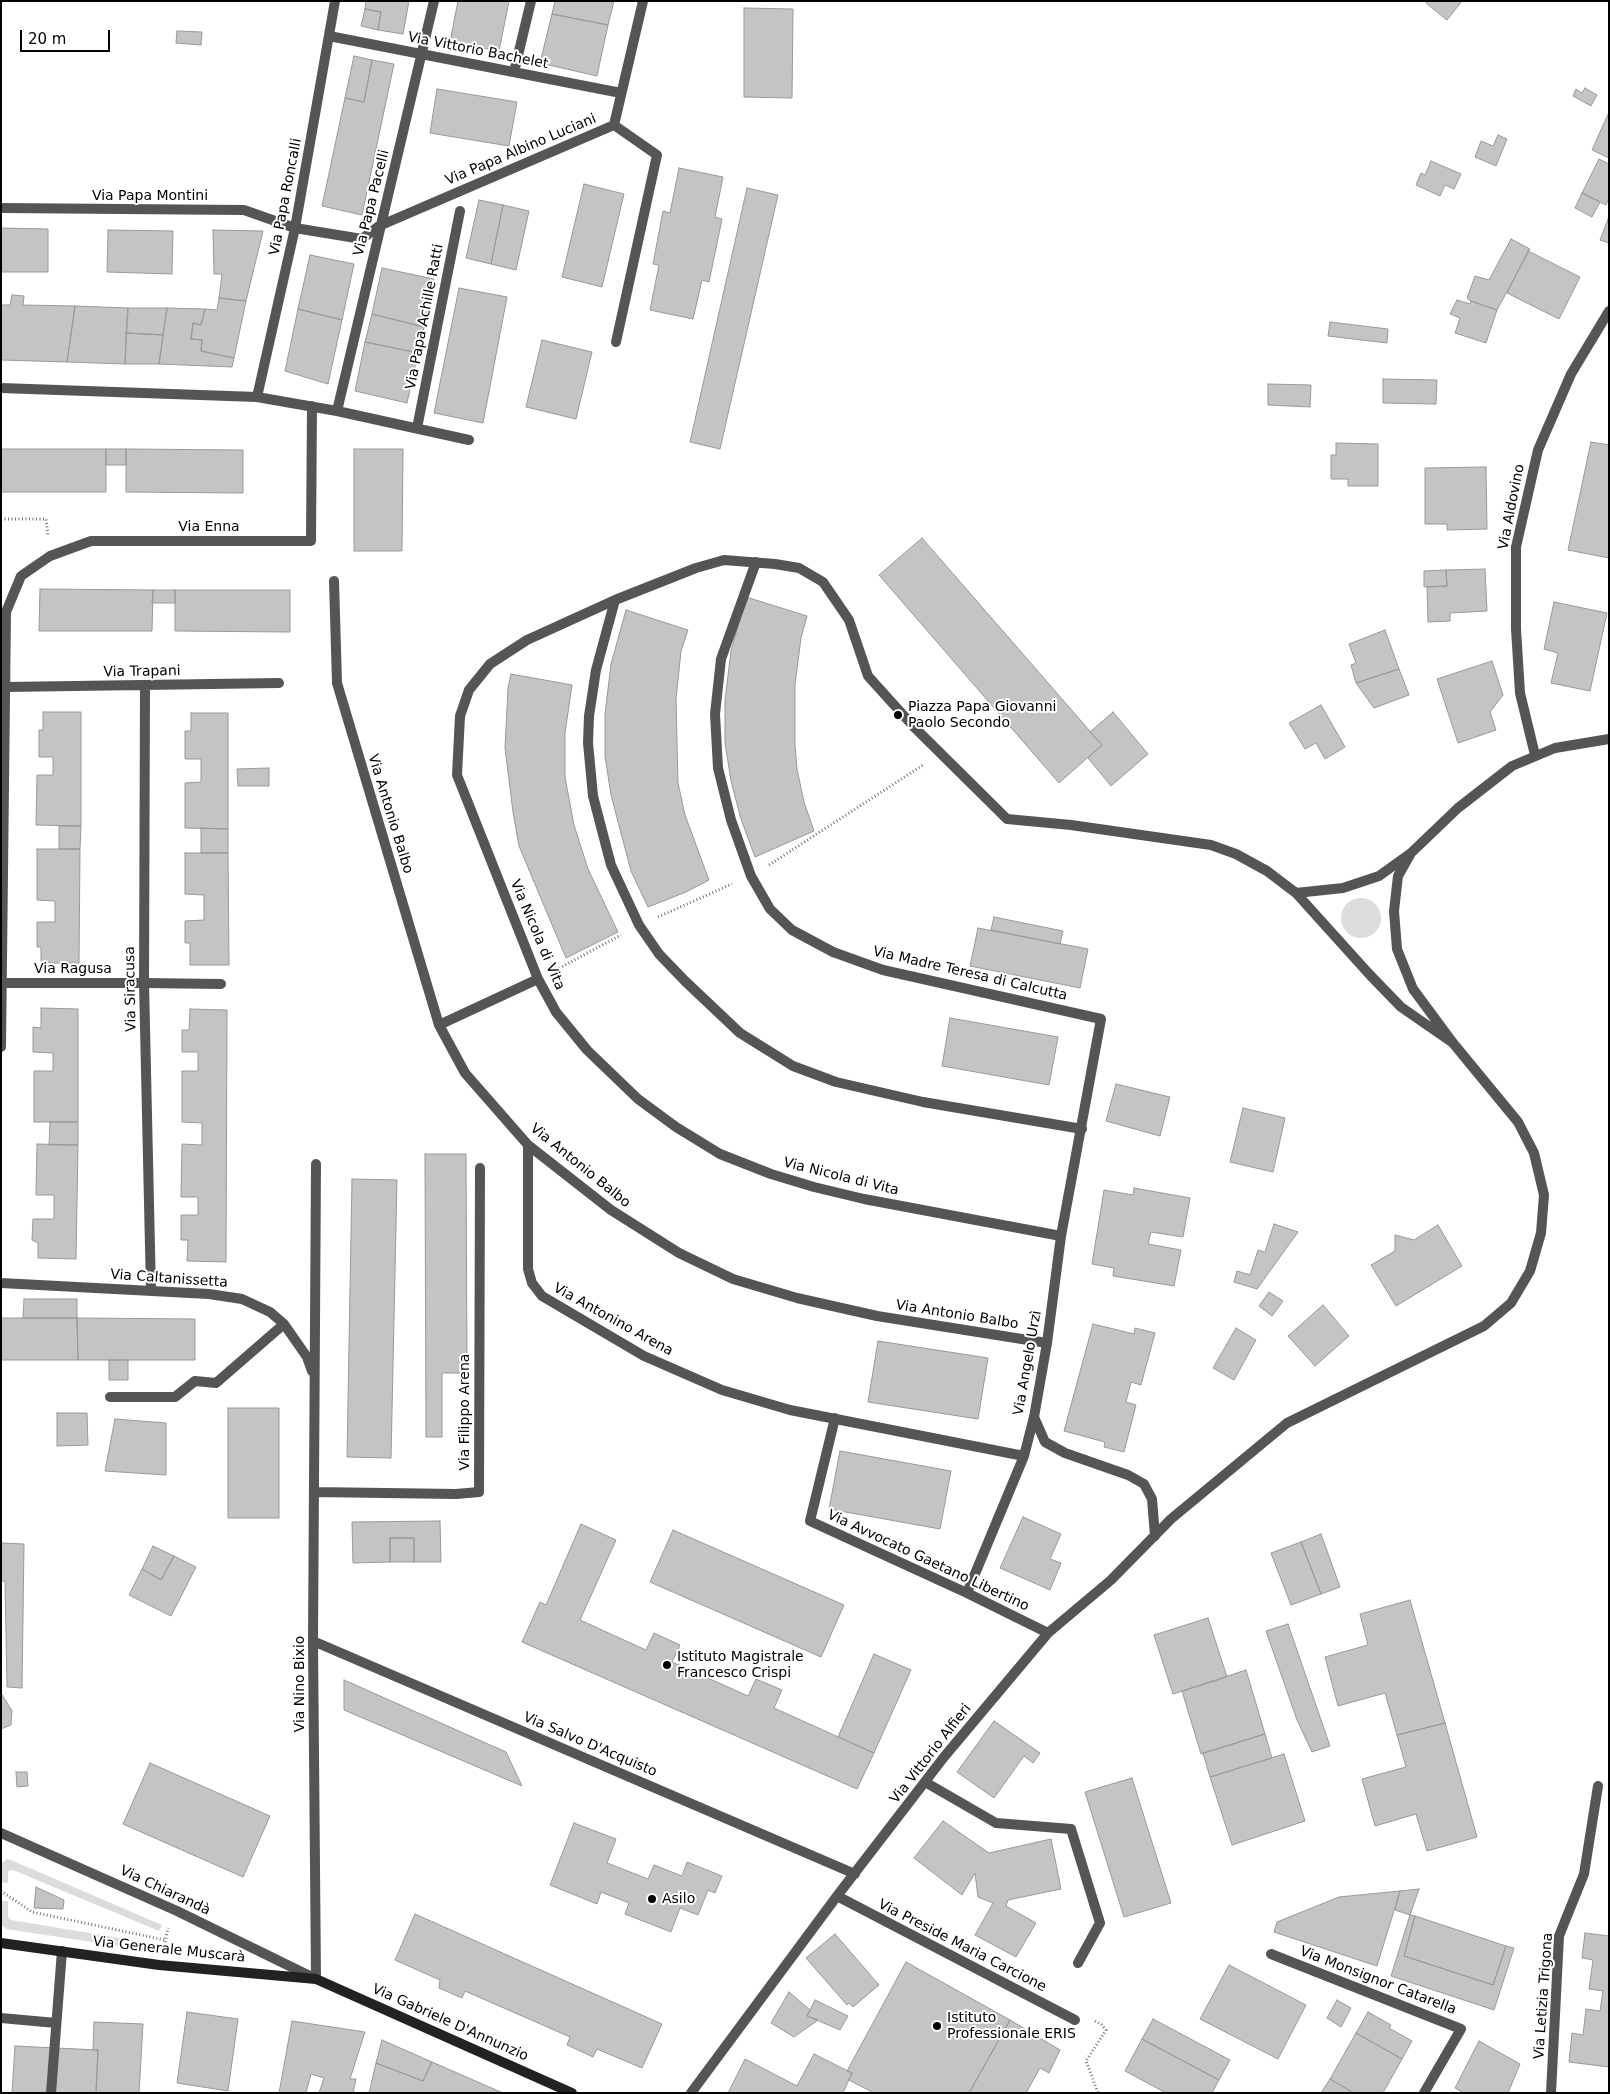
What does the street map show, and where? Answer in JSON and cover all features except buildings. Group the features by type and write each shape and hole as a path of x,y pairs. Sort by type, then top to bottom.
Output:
{"main road":[{"name":"Via Generale Muscarà","path":"1,1943 159,1964 316,1979"},
{"name":"Via Gabriele D'Annunzio","path":"316,1979 572,2093"}],"street":[{"name":"Via Papa Roncalli","path":"257,397 296,228 335,1"},
{"name":"Via Papa Pacelli","path":"337,411 379,226 423,53 434,1"},
{"path":"514,72 531,1"},
{"path":"614,125 643,1"},
{"name":"Via Vittorio Bachelet","path":"329,36 621,93"},
{"name":"Via Papa Albino Luciani","path":"296,228 362,239 379,226 614,125 657,155 616,342"},
{"name":"Via Papa Montini","path":"1,208 244,210 296,228"},
{"name":"Via Papa Achille Ratti","path":"417,428 460,211"},
{"name":"Via Aldovino","path":"1535,755 1520,693 1516,628 1516,547 1538,450 1568,380 1609,311"},
{"path":"1,388 257,397 337,411 469,440"},
{"name":"Via Enna","path":"6,687 6,612 21,576 50,556 91,541 311,541 312,406"},
{"name":"Via Nicola di Vita","path":"756,562 724,560 696,568 615,600 527,640 490,664 469,690 460,716 457,775 538,979 556,1012 587,1050 638,1099 676,1127 720,1154 770,1174 814,1187 864,1199 1061,1236"},
{"path":"756,562 799,568 823,582 850,620 868,676 940,754 1007,819 1071,825 1211,845 1236,854 1266,871 1296,893 1370,976 1401,1007 1453,1043"},
{"name":"Via Madre Teresa di Calcutta","path":"756,562 721,659 715,714 718,768 731,820 751,876 770,909 792,930 833,952 883,970 1101,1020 1082,1129"},
{"name":"Via Antonio Balbo","path":"334,581 337,683 439,1025 465,1073 528,1145 611,1210 679,1253 733,1278 797,1298 877,1316 1047,1343"},
{"path":"615,600 596,670 589,716 588,743 593,796 600,831 611,865 638,925 659,954 740,1032 793,1066 836,1082 924,1102 1082,1129"},
{"name":"Via Trapani","path":"6,687 279,683"},
{"name":"Via Siracusa","path":"145,686 144,983 150,1291"},
{"path":"1,1047 6,687"},
{"path":"1296,893 1344,888 1379,876 1411,853 1458,808 1512,766 1556,748 1609,739"},
{"path":"1411,853 1398,876 1394,911 1397,949 1414,988 1453,1043"},
{"path":"439,1025 538,979"},
{"name":"Via Ragusa","path":"1,983 222,984"},
{"name":"Via Vittorio Alfieri","path":"692,2093 837,1896 944,1757 1048,1633 1111,1580 1171,1518 1287,1424 1484,1326 1511,1303 1530,1271 1541,1233 1544,1194 1534,1153 1518,1122 1453,1043"},
{"name":"Via Angelo Urzì","path":"967,1593 1024,1456 1034,1417 1047,1343 1061,1236 1082,1129"},
{"name":"Via Antonino Arena","path":"528,1145 528,1269 532,1283 542,1296 644,1356 722,1390 790,1410 1024,1456"},
{"path":"315,1389 316,1164"},
{"name":"Via Filippo Arena","path":"314,1492 456,1494 479,1492 480,1168"},
{"name":"Via Caltanissetta","path":"1,1283 209,1294 242,1299 270,1312 284,1324 307,1356 313,1374 315,1389"},
{"path":"110,1396 175,1396 195,1381 216,1383 284,1324"},
{"name":"Via Nino Bixio","path":"315,1389 313,1641 316,1979"},
{"path":"1034,1417 1045,1442 1066,1453 1128,1475 1144,1484 1152,1499 1155,1536"},
{"name":"Via Avvocato Gaetano Libertino","path":"835,1418 810,1521 967,1593 1048,1633"},
{"name":"Via Salvo D'Acquisto","path":"313,1641 855,1874"},
{"path":"925,1782 996,1823 1071,1829 1100,1923 1078,1963"},
{"name":"Via Letizia Trigona","path":"1551,2093 1559,1936 1584,1874 1598,1786"},
{"name":"Via Chiarandà","path":"1,1833 177,1911 316,1979"},
{"name":"Via Preside Maria Carcione","path":"837,1896 1075,2020"},
{"path":"51,2093 62,1951"},
{"name":"Via Monsignor Catarella","path":"1272,1954 1461,2029 1424,2093"},
{"path":"1,2018 56,2023"}],"path":[{"path":"1,519 46,519 50,556"},
{"path":"538,979 638,925 751,876 940,754"},
{"path":"1,1892 32,1912 165,1940 168,1927"},
{"path":"1075,2020 1089,2019 1101,2024 1106,2030 1086,2061 1098,2093"}],"shaded area":[{"path":"1365,898 1372,901 1378,907 1381,918 1380,926 1372,935 1365,938 1357,938 1350,935 1342,926 1341,914 1344,907 1353,899"},
{"path":"7,1859 162,1925 159,1931 13,1870 8,1871 8,1883 1,1882 1,1864"},
{"path":"1,1901 8,1901 8,1917 11,1920 155,1944 152,1951 6,1929 1,1924"}],"place":[{"name":"Piazza Papa Giovanni Paolo Secondo","path":"898,715"},
{"name":"Istituto Magistrale Francesco Crispi","path":"667,1665"},
{"name":"Asilo","path":"652,1899"},
{"name":"Istituto Professionale ERIS","path":"937,2026"}]}
